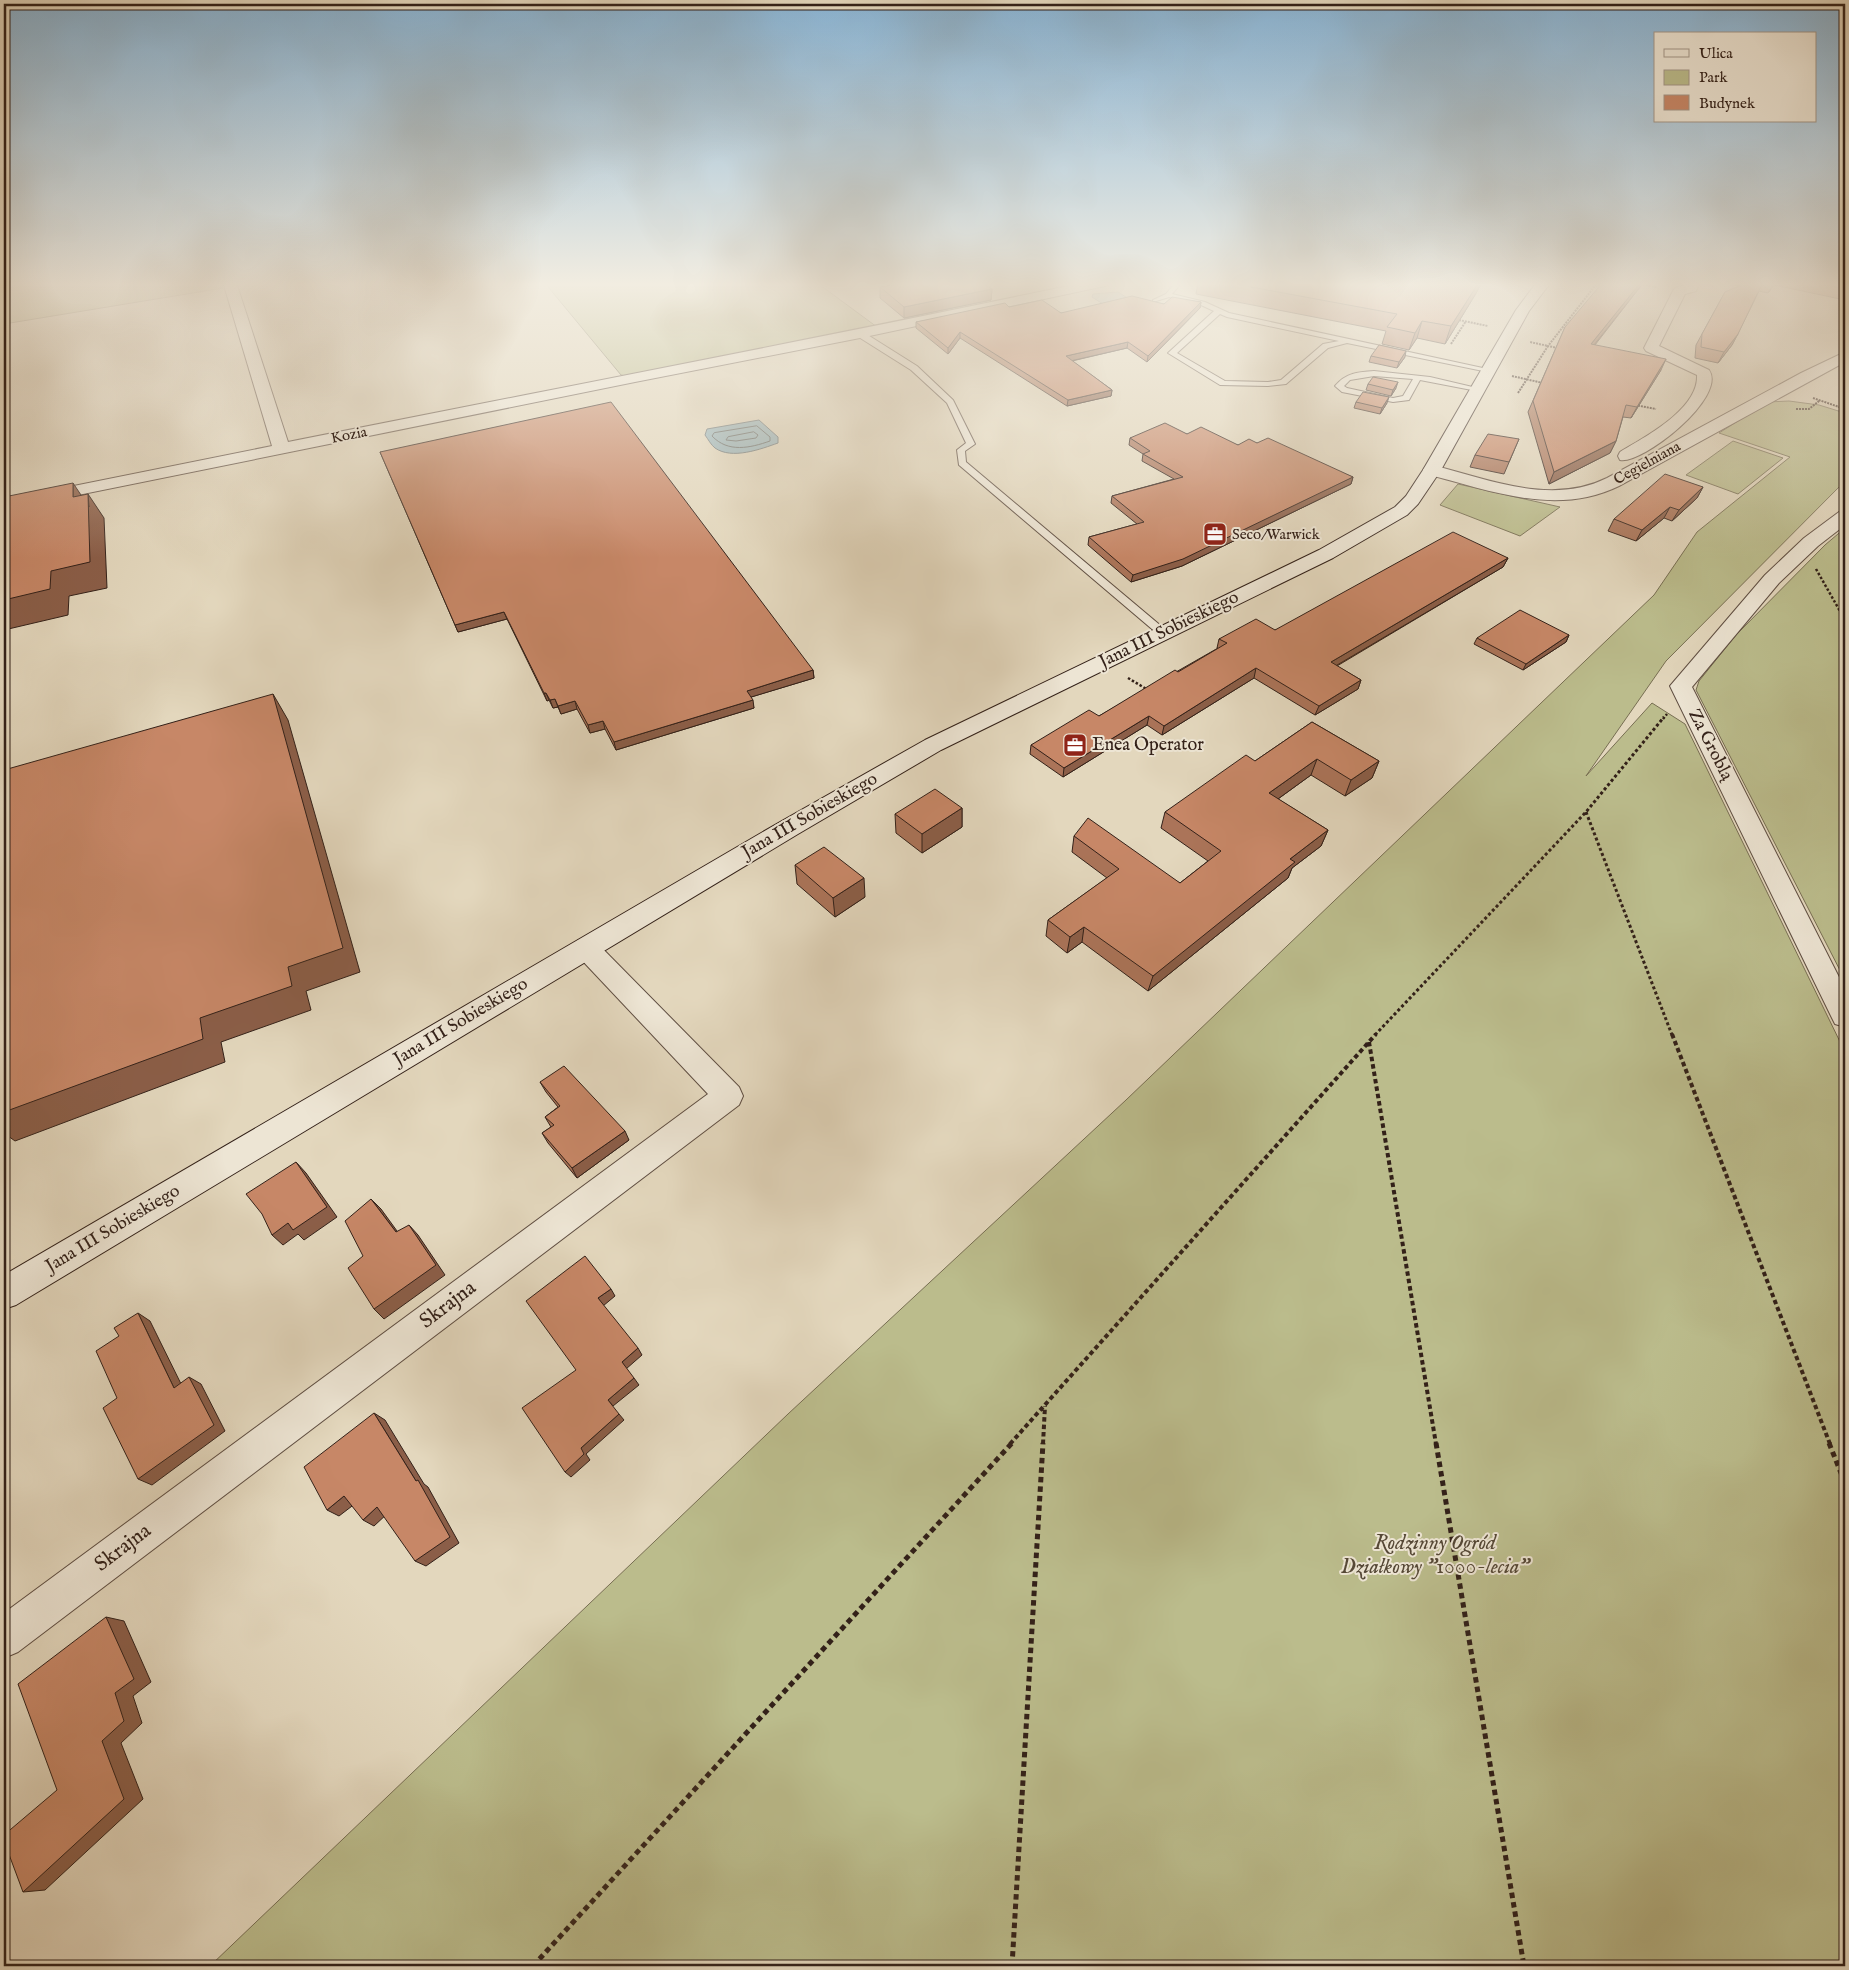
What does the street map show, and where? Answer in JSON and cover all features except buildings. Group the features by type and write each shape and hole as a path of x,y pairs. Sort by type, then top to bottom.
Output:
{"street":[{"path":"258,374 282,448"},
{"name":"Kozia","path":"4,504 647,374"},
{"name":"Jana III Sobieskiego","path":"4,1293 933,745 1275,579 1378,526 1401,511 1412,500 1432,470 1486,374"},
{"path":"1610,471 1672,426 1694,404 1702,394 1706,383 1705,374"},
{"name":"Cegielniana","path":"1432,470 1509,489 1554,496 1568,496 1590,492 1610,471 1810,374"},
{"path":"1681,686 1772,579 1810,542 1845,516"},
{"name":"Za Groblą","path":"1681,686 1845,1016"},
{"name":"Skrajna","path":"4,1638 728,1096 586,948"}],"lane":[{"path":"920,374 950,402 971,444 961,450 962,463 1162,633"},
{"path":"1208,374 1223,383 1283,382 1293,374"},
{"path":"1417,378 1406,398 1392,400 1345,390 1339,386 1346,378 1358,375 1382,374 1417,378 1483,380"},
{"path":"1463,374 1483,380"}],"path":[{"path":"1518,393 1529,374"},
{"path":"1517,377 1552,385"},
{"path":"1632,404 1659,410"},
{"path":"1838,407 1845,409"},
{"path":"1816,568 1845,620"},
{"path":"1128,678 1148,690"},
{"path":"533,1966 1045,1406 1369,1042 1586,812 1667,714 1681,686"},
{"path":"1586,812 1845,1483"},
{"path":"1369,1042 1524,1966"},
{"path":"1012,1966 1045,1406"}],"green space":[{"path":"620,374 637,374 626,376"},
{"name":"Rodzinny Ogród Działkowy \"1000-lecia\"","path":"1789,401 1819,405 1845,413 1845,481 1666,661 1586,776 1652,703 1685,724 1845,1052 1845,1966 210,1966 788,1414 1126,1100 1654,595 1697,532 1790,457 1719,433 1768,402"},
{"path":"1733,441 1783,458 1738,494 1686,475"},
{"path":"1458,484 1560,507 1520,536 1440,505"},
{"path":"1845,528 1845,980 1696,690 1699,681 1736,635 1825,545"}],"water":[{"path":"759,420 778,437 778,443 746,452 730,453 715,448 705,435 707,429"}],"place":[{"name":"Seco/Warwick","path":"1215,534"},
{"name":"Enea Operator","path":"1075,745"}]}
